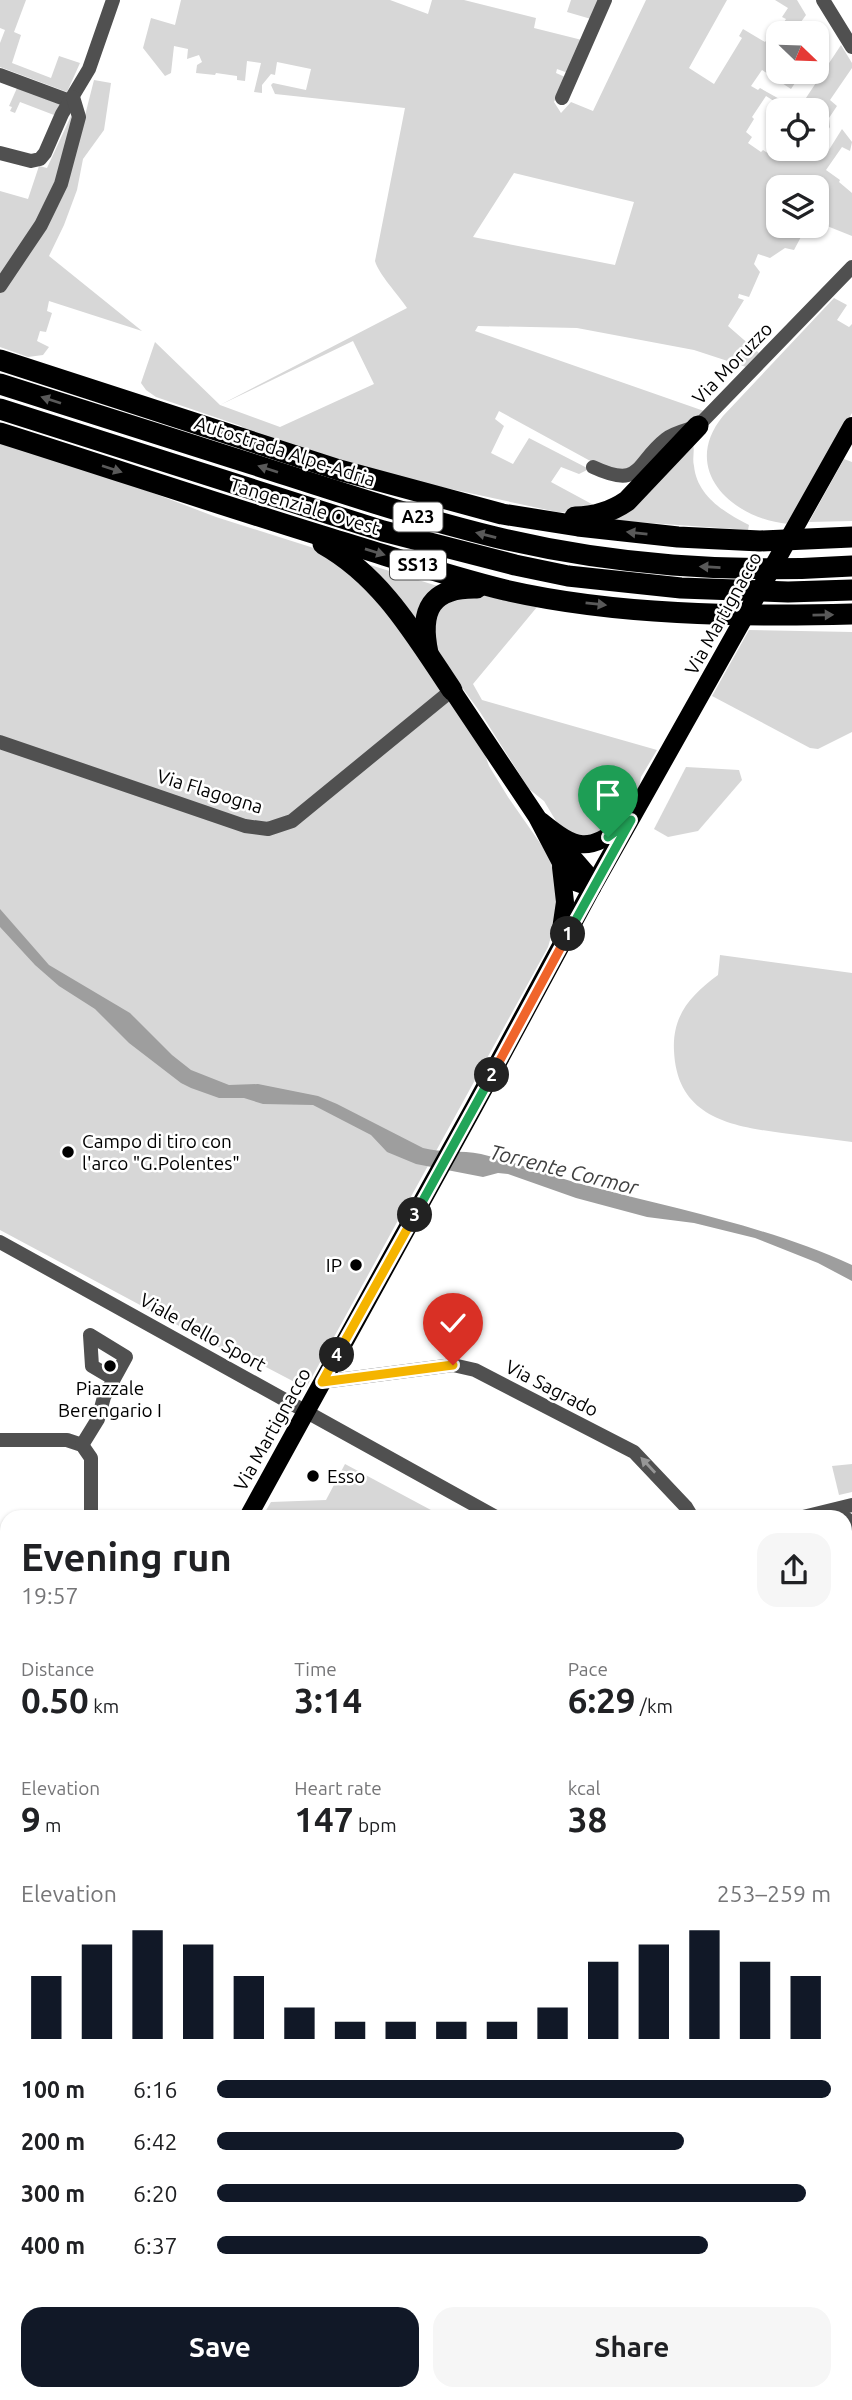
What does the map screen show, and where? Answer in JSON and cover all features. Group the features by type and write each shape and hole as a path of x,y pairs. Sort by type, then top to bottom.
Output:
{"highway":[{"path":"0,354 27,361"},
{"path":"0,360 340,470 502,514 678,537 760,541 852,537"},
{"name":"Autostrada Alpe-Adria","path":"0,384 377,505 520,542 588,555 701,567 852,566"},
{"path":"139,390 153,402 223,425 246,440"},
{"name":"A23","path":"0,409 383,531 515,565 568,576 681,588 788,592 852,590"},
{"path":"502,514 585,517 615,510 627,501 698,426"},
{"name":"Tangenziale Ovest","path":"0,433 280,523 505,590 638,608 791,616 852,614"},
{"path":"280,523 331,549 362,571 384,594 452,690"},
{"path":"428,654 424,620 431,606 442,594 459,588 505,590"}],"main road":[{"name":"Via Martignacco","path":"252,1510 592,888 852,426"},
{"name":"Via Martignacco","path":"452,690 537,817 560,863 575,882 592,888"},
{"name":"Via Martignacco","path":"537,817 566,840 580,845 598,842 631,820"},
{"name":"Via Martignacco","path":"537,817 588,875 592,888"},
{"name":"Via Martignacco","path":"555,957 565,902 560,863"}],"street":[{"path":"0,153 27,161 40,159 89,69 113,0"},
{"path":"562,97 605,0"},
{"path":"824,0 852,47"},
{"path":"0,75 71,99 79,117 61,184 41,225 0,286"},
{"name":"Via Moruzzo","path":"593,467 616,477 633,474 667,438 698,426 852,267"},
{"name":"Via Flagogna","path":"0,742 245,826 275,828 292,821 452,690"},
{"name":"Viale dello Sport","path":"0,1242 483,1510"},
{"name":"Via Sagrado","path":"320,1386 453,1365 475,1370 634,1452 688,1510"},
{"path":"82,1445 98,1419 104,1397 114,1378"},
{"path":"0,1440 67,1440 82,1445 91,1458 91,1510"},
{"path":"832,1510 852,1505"}],"shaded area":[{"path":"0,0 26,0 14,32 21,35 12,63 51,78 59,56 80,63 67,92 0,67 0,43 5,30 0,28"},
{"path":"181,0 390,0 428,14 432,0 464,0 536,18 534,28 582,40 568,73 557,69 556,73 565,77 554,102 561,113 571,102 593,111 646,0 727,0 689,68 714,84 742,38 739,36 743,29 766,41 766,73 762,70 751,86 778,98 766,96 752,117 754,119 746,132 752,137 748,143 761,152 766,152 766,161 829,161 829,150 842,129 852,142 850,151 842,147 826,170 852,193 852,236 829,227 829,175 766,175 766,238 800,238 794,250 785,248 770,258 758,254 754,264 760,272 749,297 739,294 738,298 744,300 728,326 759,353 746,367 694,350 577,328 478,326 475,331 704,411 694,422 625,472 605,469 499,411 495,419 504,426 491,453 513,464 529,438 589,469 579,474 561,467 551,482 601,509 576,513 557,512 381,474 254,436 241,426 156,397 146,390 141,383 155,342 220,405 407,308 375,261 405,108 275,94 271,85 273,83 306,90 311,69 277,62 275,75 271,74 262,85 262,93 254,92 261,63 247,61 245,81 237,80 237,76 196,73 197,65 202,62 199,55 187,59 188,49 174,46 171,73 165,76 143,48 151,18 175,25","holes":["514,173 634,202 615,265 473,237","353,341 374,384 280,427 220,405"]},
{"path":"571,0 600,0 591,19 567,12"},
{"path":"775,0 797,0 806,15 802,21 785,21 786,19 782,17 788,8"},
{"path":"841,45 852,63 852,68 830,100 837,106 829,118 829,98 806,98 815,84 830,84 830,62"},
{"path":"94,80 111,83 104,130 83,159 77,190 49,256 142,331 49,301 47,311 52,313 46,332 40,331 37,341 49,347 43,355 28,357 0,347 0,292 78,143"},
{"path":"17,88 60,104 54,115 20,102 15,113 10,111 12,107 9,106"},
{"path":"71,116 74,120 56,181 38,222 0,278 0,191 28,199 39,166 47,168"},
{"path":"834,298 847,305 837,320 849,327 852,324 852,413 788,524 768,520 748,513 718,488 710,473 707,455 711,436 723,416"},
{"path":"0,441 132,485 216,517 320,550 373,590 481,743 489,766 556,866 558,913 548,947 306,1388 228,1347 226,1351 0,1230"},
{"path":"693,444 693,463 700,486 722,509 749,525 748,530 608,520"},
{"path":"844,459 852,462 852,521 809,522"},
{"path":"367,564 444,588 417,627"},
{"path":"477,594 537,607 473,684 482,700 657,750 641,777 637,798 621,820 585,840 559,826 544,801 529,789 480,712 442,660 433,638 436,615 448,600"},
{"path":"749,630 852,632 852,732 818,749 810,748 712,696"},
{"path":"686,767 739,770 742,780 698,831 668,837 654,829"},
{"path":"0,909 49,965 130,1013 191,1070 229,1085 258,1084 318,1096 423,1148 481,1154 789,1240 852,1265 852,1281 818,1263 755,1238 694,1223 647,1217 576,1198 508,1174 498,1173 483,1177 416,1164 387,1152 371,1135 313,1105 263,1104 244,1098 219,1098 191,1088 129,1043 95,1009 59,986 35,965 0,927"},
{"path":"720,955 852,973 852,1142 744,1127 710,1114 696,1104 685,1091 677,1073 674,1051 676,1027 692,998 718,975"},
{"path":"345,1464 431,1510 266,1510 271,1502 326,1500"},
{"path":"852,1464 852,1492 839,1495 832,1466"}],"place":[{"name":"Campo di tiro con l'arco \"G.Polentes\"","path":"68,1152"},
{"name":"IP","path":"356,1265"},
{"name":"Piazzale Berengario I","path":"110,1366"},
{"name":"Esso","path":"313,1476"}],"route":[{"path":"453,1365 322,1382 631,820 608,837"}],"water label":[{"name":"Torrente Cormor","path":"564,1170"}]}
